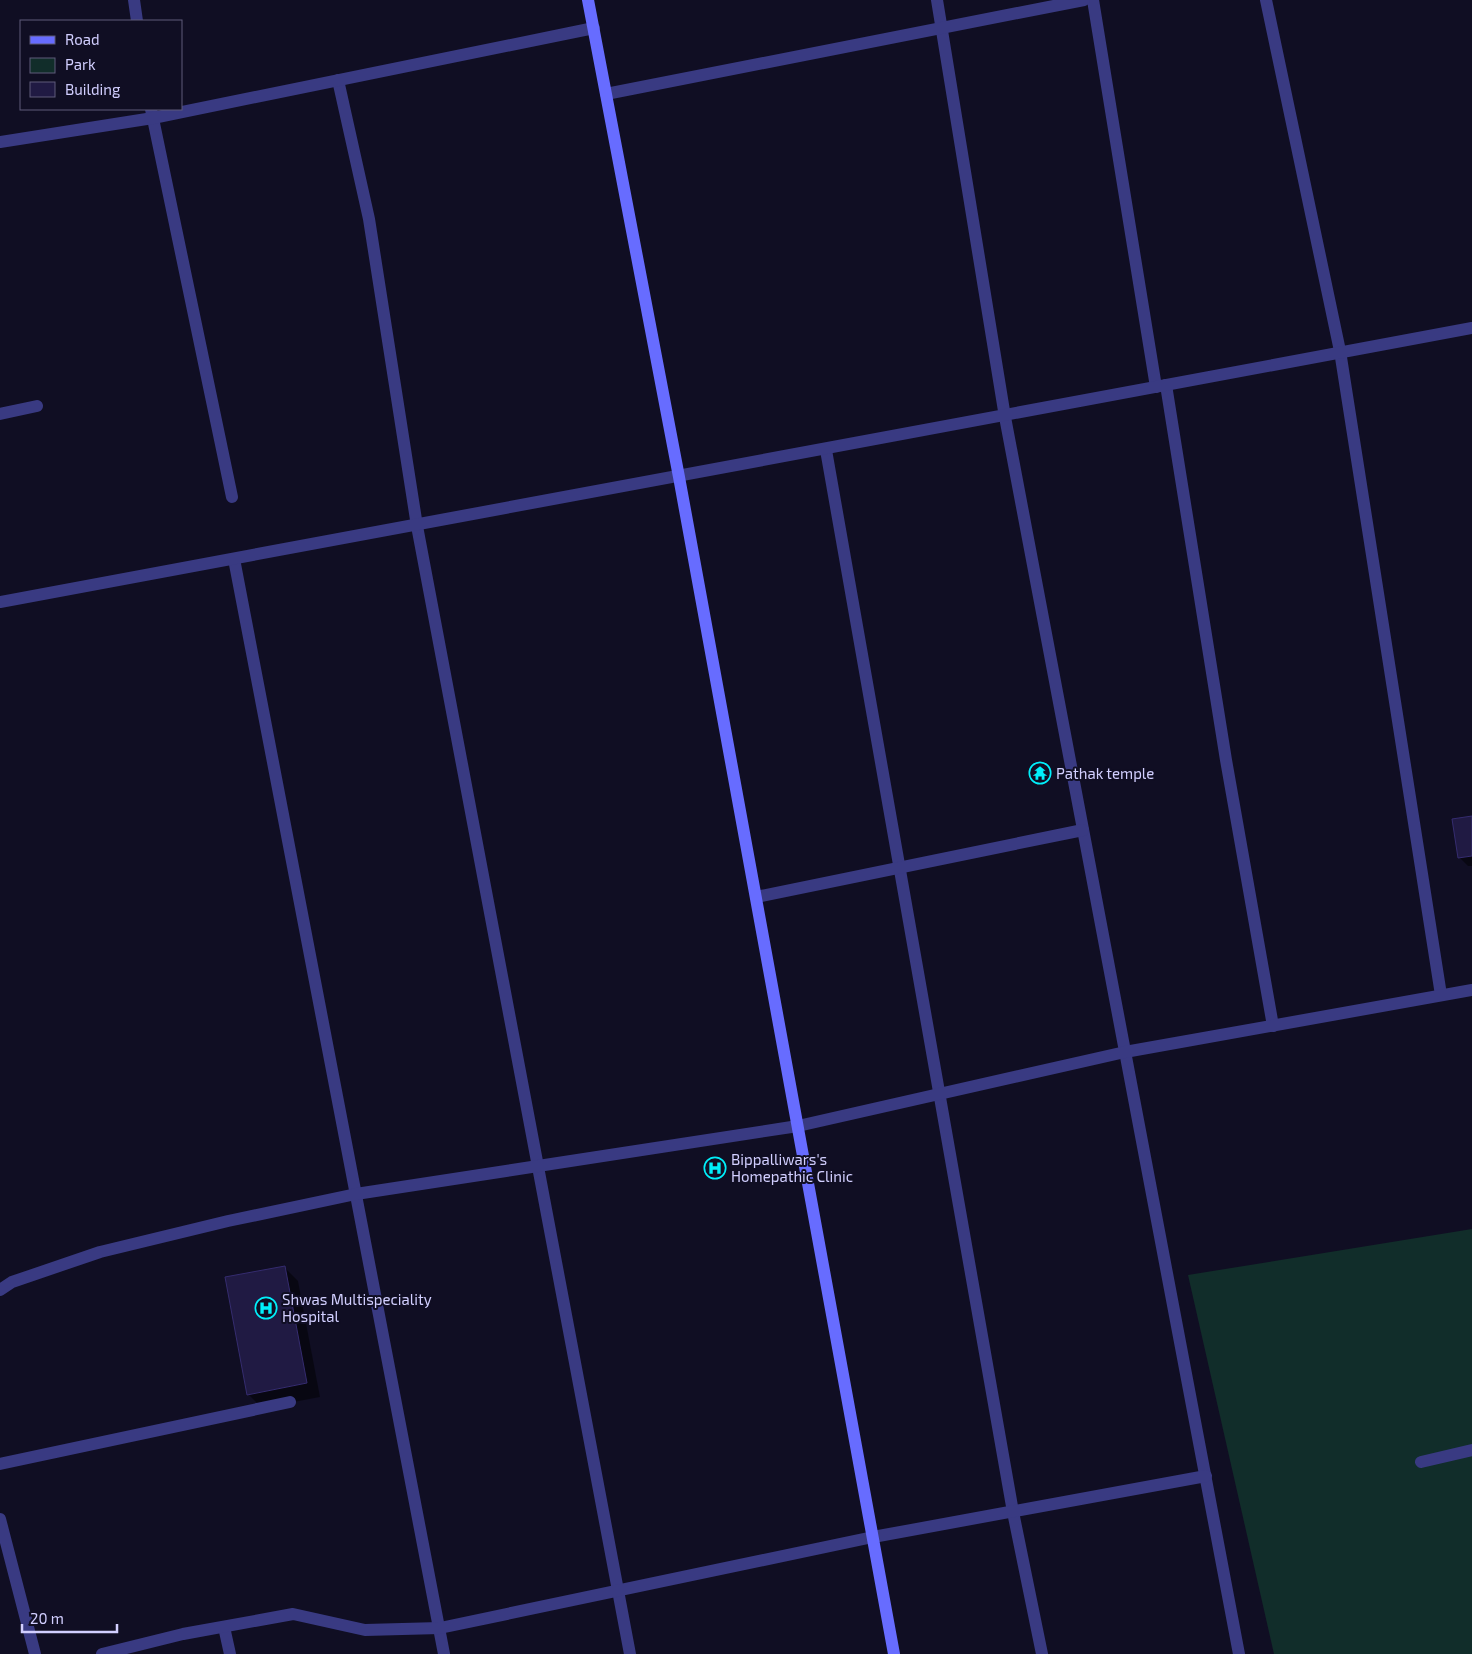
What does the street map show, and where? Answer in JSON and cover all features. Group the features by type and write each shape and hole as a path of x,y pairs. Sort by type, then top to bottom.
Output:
{"street":[{"path":"134,0 137,20"},
{"path":"588,0 679,477 894,1654"},
{"path":"937,0 1005,417 1239,1654"},
{"path":"606,94 1084,0"},
{"path":"1093,0 1273,1026"},
{"path":"1266,0 1340,351 1441,995"},
{"path":"182,108 338,80 594,28"},
{"path":"338,80 369,219 418,526 630,1654"},
{"path":"0,142 169,110"},
{"path":"152,113 232,497"},
{"path":"0,602 1005,417 1340,351 1472,328"},
{"path":"0,414 37,406"},
{"path":"826,450 941,1094 1013,1512 1042,1654"},
{"path":"234,559 444,1654"},
{"path":"756,897 1083,830"},
{"path":"0,1290 12,1282 100,1252 228,1221 356,1194 798,1126 1125,1052 1472,990"},
{"path":"0,1464 290,1402"},
{"path":"1422,1462 1472,1450"},
{"path":"102,1654 183,1634 293,1614 365,1630 440,1628 873,1538 1206,1476"},
{"path":"0,1519 36,1654"},
{"path":"224,1627 230,1654"}],"green space":[{"path":"1472,1229 1472,1654 1274,1654 1188,1275"}],"building":[{"path":"1472,816 1472,856 1458,858 1452,819"},
{"path":"285,1266 307,1383 247,1395 225,1277"}],"place":[{"name":"Pathak temple","path":"1040,773"},
{"name":"Bippalliwars's Homepathic Clinic","path":"715,1168"},
{"name":"Shwas Multispeciality Hospital","path":"266,1308"}]}
